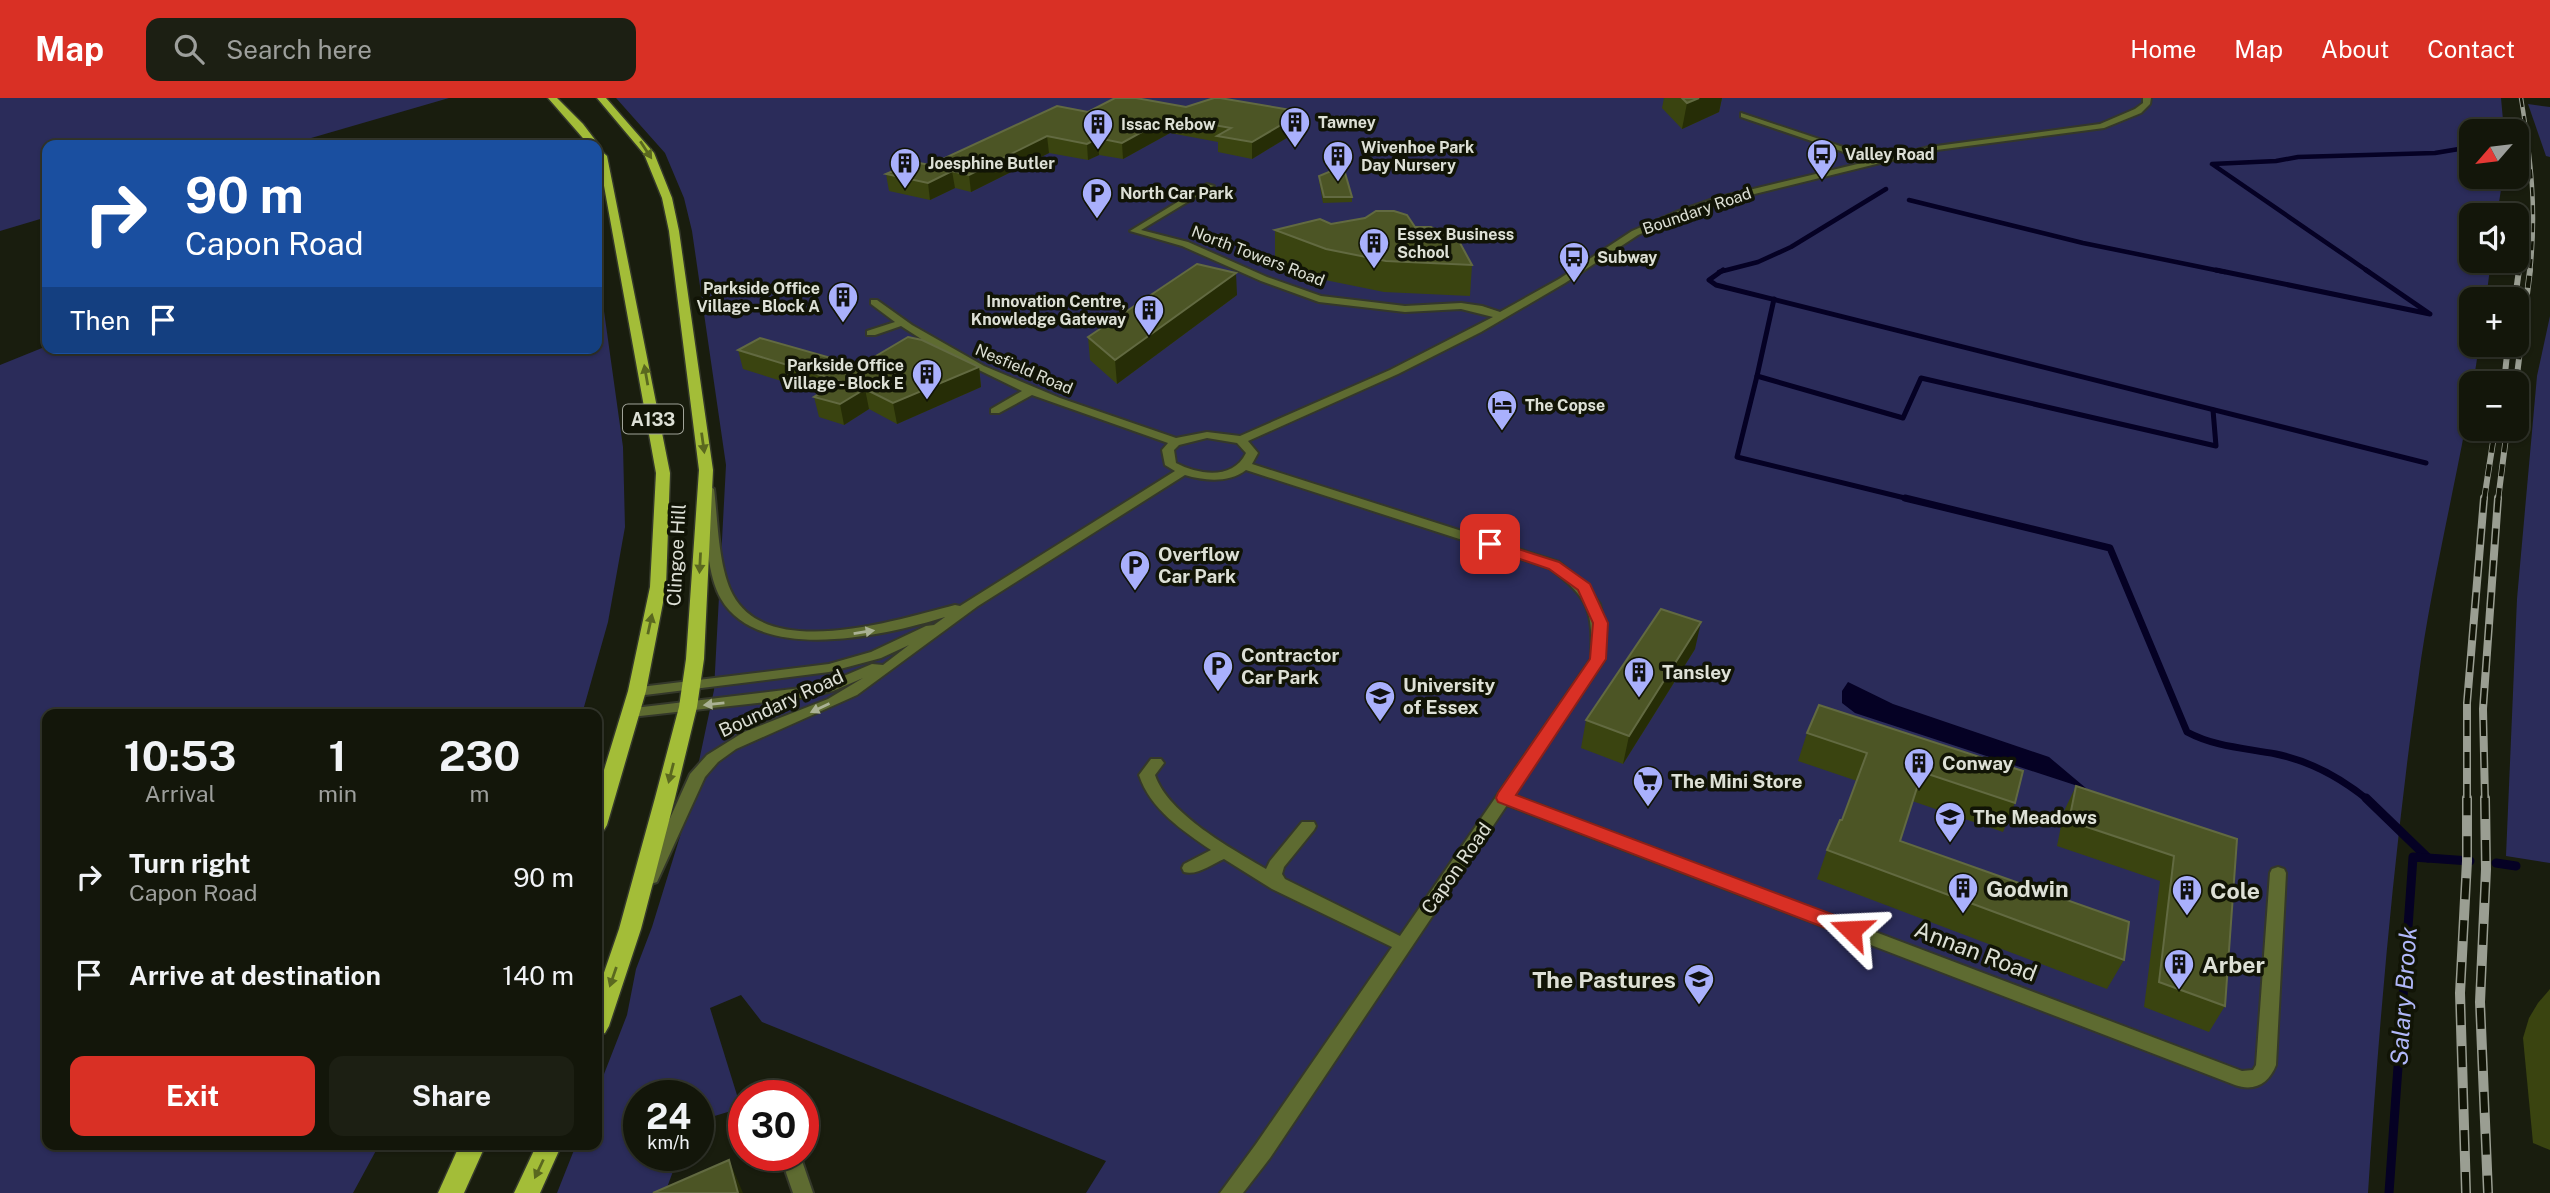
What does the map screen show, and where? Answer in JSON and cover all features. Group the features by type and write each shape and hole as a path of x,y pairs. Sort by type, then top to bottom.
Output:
{"main road":[{"path":"552,98 590,140"},
{"name":"Clingoe Hill","path":"601,98 649,153 667,198 674,231 706,470 692,684 688,707 630,929 602,1011"},
{"name":"Clingoe Hill","path":"602,156 663,473 658,587 637,691"},
{"name":"A133","path":"602,808 637,691"},
{"path":"450,1193 470,1150"},
{"path":"527,1193 547,1150"}],"street":[{"name":"Boundary Road","path":"1241,440 1394,372 1501,316 1654,224 1719,200 1878,161 1963,143 2101,126 2138,111 2146,104 2147,98"},
{"path":"1744,115 1878,161"},
{"name":"North Towers Road","path":"1210,186 1134,231 1185,244 1319,299 1405,309 1461,306 1482,309 1501,316"},
{"name":"Nesfield Road","path":"874,302 947,352 1030,391 1175,443"},
{"path":"871,333 901,323"},
{"path":"995,411 1030,391"},
{"path":"1207,435 1241,440 1252,453 1246,466 1223,475 1202,477 1182,472 1171,465 1168,450 1175,443 1207,435"},
{"name":"Capon Road","path":"1230,1193 1263,1151 1598,659 1600,623 1584,587 1554,565 1431,518 1246,466"},
{"name":"Boundary Road","path":"706,470 723,589 737,610 759,625 801,634 852,634 911,623 973,603"},
{"name":"Boundary Road","path":"630,929 677,817 698,774 708,761 747,737 815,711 851,693 919,646 945,622 973,603 1182,472"},
{"name":"Boundary Road","path":"637,691 848,664 876,655 945,622"},
{"name":"Boundary Road","path":"631,712 828,688 919,646"},
{"path":"1156,764 1147,775 1151,790 1223,852 1279,884 1403,945"},
{"name":"Annan Road","path":"1505,798 2228,1074 2256,1079 2263,1074 2266,1065 2278,873"},
{"path":"1279,884 1273,875 1276,865 1308,826"},
{"path":"1191,868 1223,852"},
{"path":"795,1171 803,1193"}],"shaded area":[{"path":"0,98 449,98 304,140 42,140 42,218 0,231"},
{"name":"University of Essex","path":"616,98 2501,98 2503,119 2459,119 2459,189 2501,189 2499,203 2459,203 2459,273 2489,273 2488,287 2459,287 2459,357 2477,357 2475,371 2459,371 2459,441 2462,441 2424,639 2409,745 2388,937 2368,1193 1086,1193 1106,1161 762,1022 741,995 710,1008 732,1080 728,1080 728,1112 714,1116 714,1080 623,1080 623,1171 673,1171 665,1193 557,1193 574,1150 602,1150 602,1079 627,1015 636,969 652,927 690,804 714,690 726,465 692,231 684,198 665,153"},
{"path":"2528,104 2550,107 2550,157 2546,156"},
{"path":"602,297 623,447 625,527 608,622 583,709 42,709 42,1150 376,1150 353,1193 0,1193 0,365 42,348 42,354 602,354"},
{"path":"2550,316 2550,863 2506,856 2517,599 2537,376"}],"water":[{"path":"1848,682 1893,704 2049,757 2087,789 1855,713 1842,703 1842,691"}],"building":[{"path":"1115,98 1136,98 1186,107 1220,98 1303,112 1252,142 1217,136 1231,128 1169,117 1122,143 1098,138 1087,144 1047,136 969,175 952,171 928,183 886,174 914,162 930,165 1057,106 1088,112"},
{"path":"1682,98 1699,98 1687,103"},
{"path":"1343,166 1352,197 1324,197 1319,176"},
{"path":"1376,211 1394,211 1407,215 1415,227 1431,227 1460,243 1472,265 1386,261 1326,249 1275,230 1320,219 1331,224 1365,218"},
{"path":"1197,264 1236,273 1115,360 1088,337"},
{"path":"908,337 922,340 979,367 893,403 865,389 840,404 814,397 840,381 738,350 760,338 859,366"},
{"path":"1661,609 1701,622 1629,736 1586,720"},
{"path":"1819,705 2023,771 2015,803 1922,772 1900,841 2129,922 2124,960 1827,850 1842,820 1867,753 1807,733"},
{"path":"2076,786 2237,839 2225,1006 2159,982 2174,856 2069,821"},
{"path":"728,1160 728,1171 732,1171 738,1193 653,1193 704,1171 714,1171 714,1167"}],"waterway":[{"path":"2369,272 2212,164 2276,161 2298,157 2435,153 2459,149"},
{"path":"1721,272 1758,262 1791,247 1886,189"},
{"path":"1909,200 2083,243 2225,272"},
{"path":"2216,270 2430,314 2366,270"},
{"path":"1721,272 1709,280 1716,285 1774,300"},
{"path":"1757,376 1774,300"},
{"path":"1774,300 2426,463"},
{"path":"1757,376 1903,418 1921,378 2216,446 2213,410"},
{"path":"1757,376 1737,457 1913,500"},
{"path":"1905,498 2110,548 2187,732 2219,744 2301,761 2336,778 2368,800"},
{"path":"2366,798 2428,858"},
{"name":"Salary Brook","path":"2389,1193 2413,857 2470,861"},
{"name":"Salary Brook","path":"2496,863 2516,866"}],"railway":[{"path":"2521,98 2532,185 2530,272"},
{"path":"2517,371 2530,270"},
{"path":"2517,287 2519,273"},
{"path":"2505,371 2507,357"},
{"path":"2484,500 2493,441"},
{"path":"2498,500 2505,441"},
{"path":"2466,1193 2460,993 2467,861 2467,703 2484,498"},
{"path":"2485,800 2483,709 2498,498"},
{"path":"2485,798 2486,869 2480,1002 2488,1193"}],"place":[{"name":"Tawney","path":"1295,149"},
{"name":"Issac Rebow","path":"1098,151"},
{"name":"Valley Road","path":"1822,181"},
{"name":"Wivenhoe Park Day Nursery","path":"1338,183"},
{"name":"Joesphine Butler","path":"905,190"},
{"name":"North Car Park","path":"1097,220"},
{"name":"Essex Business School","path":"1374,270"},
{"name":"Subway","path":"1574,284"},
{"name":"Parkside Office Village - Block A","path":"843,324"},
{"name":"Innovation Centre, Knowledge Gateway","path":"1149,337"},
{"name":"Parkside Office Village - Block E","path":"927,401"},
{"name":"The Copse","path":"1502,432"},
{"name":"Overflow Car Park","path":"1135,592"},
{"name":"Contractor Car Park","path":"1218,693"},
{"name":"Tansley","path":"1639,699"},
{"name":"University of Essex","path":"1380,723"},
{"name":"Conway","path":"1919,790"},
{"name":"The Mini Store","path":"1648,808"},
{"name":"The Meadows","path":"1950,844"},
{"name":"Godwin","path":"1963,915"},
{"name":"Cole","path":"2187,917"},
{"name":"Arber","path":"2179,991"},
{"name":"The Pastures","path":"1699,1006"}],"route":[{"path":"1490,544 1554,565 1584,587 1600,623 1598,659 1505,798 1851,930"}]}
